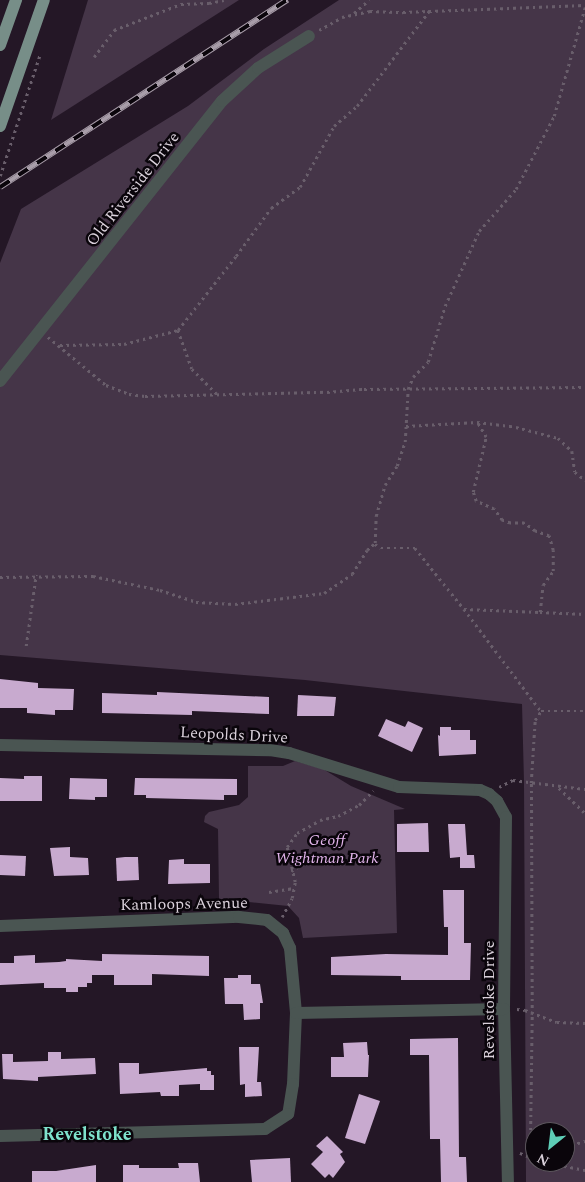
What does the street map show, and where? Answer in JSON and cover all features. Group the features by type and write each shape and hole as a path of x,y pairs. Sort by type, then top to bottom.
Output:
{"main road":[{"path":"0,45 16,0"},
{"path":"0,126 44,0"}],"street":[{"name":"Old Riverside Drive","path":"0,381 90,270 222,101 258,68 309,36"},
{"name":"Leopolds Drive","path":"0,745 270,750 288,753 408,788 480,790 489,794"},
{"name":"Revelstoke Drive","path":"489,794 497,801 506,819 504,1009 508,1182"},
{"name":"Kamloops Avenue","path":"0,926 239,918 266,920 276,926"},
{"path":"0,1136 265,1129 288,1114 293,1084 296,1014 290,948 283,933 276,926"},
{"path":"296,1014 504,1009"}],"path":[{"path":"94,57 114,30 181,4 209,3 224,0"},
{"path":"353,14 369,0"},
{"path":"0,577 36,575 93,576 150,588 196,602 235,604 324,593 352,574 367,550 375,543 376,516 385,485 403,450 408,389 413,377 428,362 445,306 480,231 516,189 554,116 585,6 353,14 342,17 309,36"},
{"path":"58,345 124,344 178,330 271,208 300,187 334,126 357,106 368,93 430,10"},
{"path":"0,176 43,45"},
{"path":"40,330 106,385 129,394 145,396 408,389 585,387"},
{"path":"178,330 192,369 218,395"},
{"path":"406,426 478,422 516,427 558,438 572,451 575,472 585,480"},
{"path":"478,422 486,437 473,492 476,501 494,509 502,520 510,523 524,523 534,531 549,536 553,550 553,570 543,584 540,612"},
{"path":"375,543 382,548 415,548 541,710"},
{"path":"26,646 36,575"},
{"path":"464,609 585,614"},
{"path":"541,710 585,711"},
{"path":"530,1122 531,783 535,720 541,710"},
{"path":"276,926 289,904 294,888 295,882 287,847 297,833 320,820 338,816 359,805 380,781"},
{"path":"489,794 510,781 585,789"},
{"path":"558,787 585,814"},
{"path":"292,871 310,860 320,858"},
{"path":"269,892 294,888"},
{"path":"504,1009 525,1010 557,1022 585,1023"}],"green space":[{"path":"88,0 239,0 51,120"},
{"path":"339,0 585,0 585,1182 526,1182 526,1172 575,1172 575,1122 526,1122 522,704 305,680 0,655 0,263 21,209 188,106 264,49"},
{"name":"Geoff Wightman Park","path":"295,761 323,769 351,786 405,809 394,810 397,933 303,938 299,918 288,906 219,899 218,829 204,822 205,816 209,812 239,805 248,797 248,766 283,766"}],"building":[{"path":"0,679 38,683 38,688 74,689 73,710 55,710 55,715 27,713 27,708 0,708"},
{"path":"157,692 269,697 269,714 192,711 192,715 102,713 102,693 157,695"},
{"path":"298,695 336,697 334,716 297,716"},
{"path":"386,719 405,727 408,721 423,728 412,752 378,736"},
{"path":"440,727 451,727 451,730 470,730 470,740 476,740 476,754 439,756 438,735 440,736"},
{"path":"24,776 42,776 42,801 0,801 0,778 24,779"},
{"path":"70,778 107,779 107,797 95,797 95,800 69,799"},
{"path":"135,778 237,779 237,795 224,795 224,800 146,798 146,795 134,795"},
{"path":"428,823 429,852 397,852 397,824"},
{"path":"448,824 465,824 467,855 474,855 475,868 460,868 460,857 450,858"},
{"path":"70,847 70,857 88,858 89,875 54,876 50,848"},
{"path":"0,855 26,856 25,876 0,875"},
{"path":"138,857 139,880 117,881 116,858"},
{"path":"184,859 184,864 210,864 210,883 168,884 169,860"},
{"path":"443,890 464,890 464,943 471,943 470,980 401,980 401,976 331,975 331,957 386,954 448,955 448,927 444,927"},
{"path":"102,954 209,956 209,976 152,974 152,985 114,985 114,975 92,975 92,983 87,983 87,987 78,987 78,992 66,992 66,988 44,988 44,983 0,985 0,963 14,963 14,956 35,955 35,963 59,962 66,961 66,959 102,961"},
{"path":"238,975 251,975 251,984 260,984 263,1003 260,1003 260,1019 244,1020 243,1004 225,1004 224,978 238,978"},
{"path":"458,1038 459,1157 466,1157 467,1182 441,1182 440,1139 430,1139 429,1055 410,1055 410,1039"},
{"path":"367,1042 369,1055 368,1077 331,1077 331,1057 344,1057 343,1043"},
{"path":"239,1047 259,1047 257,1082 261,1082 262,1096 245,1097 245,1084 240,1085"},
{"path":"48,1052 61,1052 61,1059 95,1058 96,1074 38,1077 38,1081 3,1079 2,1054 13,1054 13,1062 48,1061"},
{"path":"119,1063 139,1063 139,1074 207,1068 207,1071 211,1071 211,1075 214,1075 214,1090 200,1090 200,1084 179,1085 179,1096 161,1096 160,1092 120,1094"},
{"path":"359,1094 380,1101 365,1144 345,1138"},
{"path":"327,1136 343,1152 340,1154 345,1162 333,1178 329,1174 325,1178 311,1164 323,1152 316,1146"},
{"path":"290,1158 291,1182 252,1182 250,1160"},
{"path":"178,1163 198,1163 200,1182 123,1182 123,1165 139,1165 139,1168 179,1168"},
{"path":"96,1165 96,1182 32,1182 32,1171 56,1171"}],"railway":[{"path":"0,187 287,0"}],"district":[{"name":"Revelstoke","path":"87,1135"}]}
